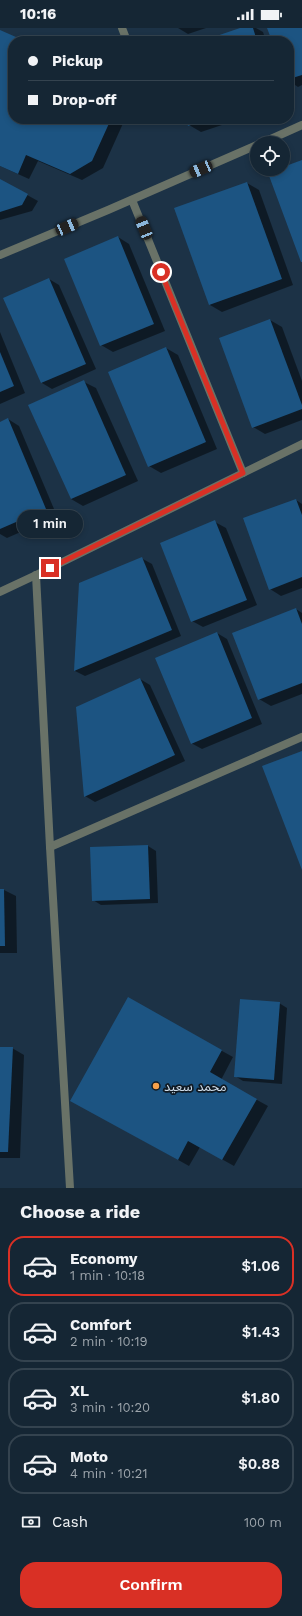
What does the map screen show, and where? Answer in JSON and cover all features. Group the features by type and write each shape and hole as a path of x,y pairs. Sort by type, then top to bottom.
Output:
{"street":[{"path":"278,136 302,125"},
{"path":"0,255 132,200 250,148"},
{"path":"132,200 243,473"},
{"path":"0,592 302,444"},
{"path":"36,575 70,1188"},
{"path":"50,847 302,737"}],"building":[{"path":"240,28 253,28 255,36 217,36"},
{"path":"267,28 302,28 302,75 294,77 294,36 270,36"},
{"path":"0,30 14,36 8,36 8,124 109,124 92,161 70,174 26,155 18,174 0,166"},
{"path":"302,160 302,262 269,176 290,176 290,164"},
{"path":"0,179 28,194 22,205 0,212"},
{"path":"247,182 282,279 209,305 174,208"},
{"path":"118,236 154,324 100,346 64,259"},
{"path":"49,278 86,364 41,383 3,298"},
{"path":"270,319 302,405 302,409 252,428 219,338"},
{"path":"166,347 206,442 148,467 108,372"},
{"path":"0,352 14,386 0,392"},
{"path":"84,380 126,475 71,499 28,405"},
{"path":"8,418 46,509 0,529 0,422"},
{"path":"296,499 302,515 302,577 269,590 243,518"},
{"path":"215,520 247,600 191,622 160,543"},
{"path":"142,557 172,630 74,671 79,583"},
{"path":"296,608 302,624 302,683 258,700 232,633"},
{"path":"217,632 252,718 191,744 155,658"},
{"path":"140,678 175,755 84,797 76,707"},
{"path":"302,751 302,870 262,766"},
{"path":"148,845 150,899 92,901 90,847"},
{"path":"0,889 4,889 5,946 0,946"},
{"name":"محمد سعيد","path":"128,997 222,1050 210,1072 257,1099 222,1160 188,1141 178,1160 70,1101"},
{"path":"240,999 280,1002 274,1080 234,1077"},
{"path":"0,1047 13,1047 8,1152 0,1152"}],"place":[{"name":"محمد سعيد","path":"156,1086"}],"route":[{"path":"50,568 243,473 161,272"}]}
